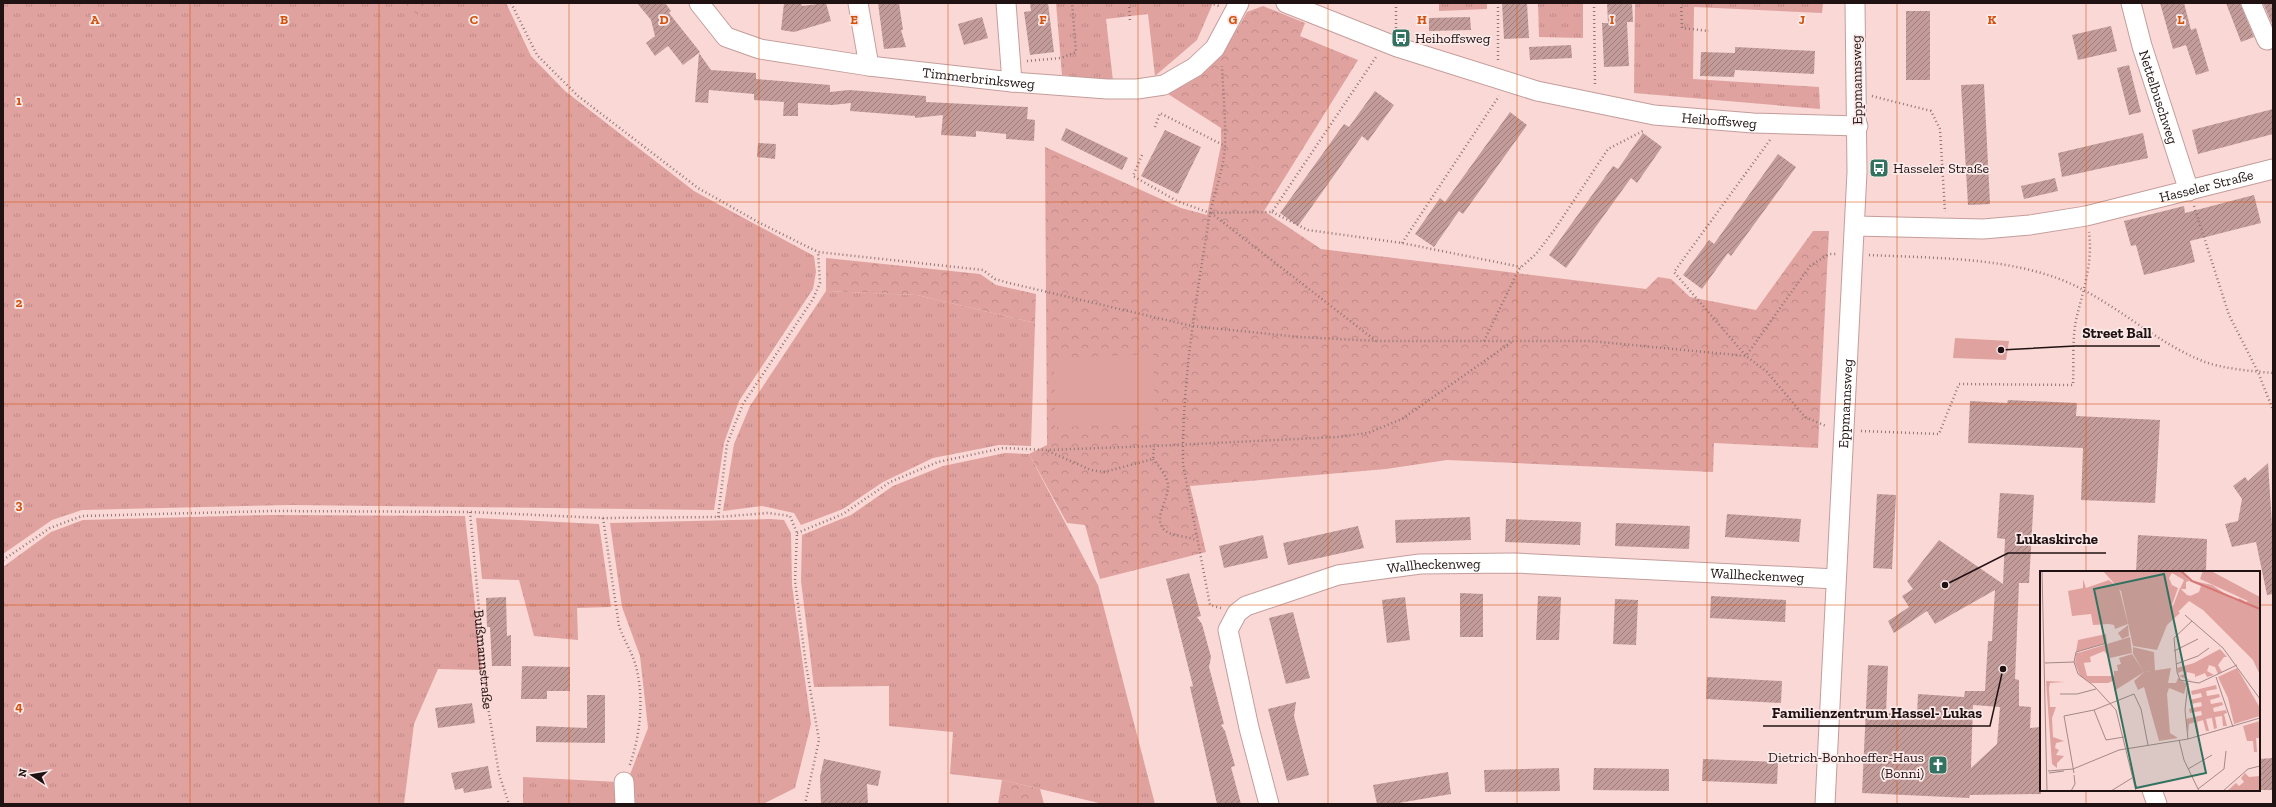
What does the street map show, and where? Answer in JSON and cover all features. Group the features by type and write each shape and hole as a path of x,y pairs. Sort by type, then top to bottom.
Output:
{"street":[{"name":"Timmerbrinksweg","path":"699,3 726,37 760,49 869,66 1012,82 1107,89 1144,88 1164,85 1196,67 1215,48 1239,3"},
{"path":"858,3 869,66"},
{"path":"1006,3 1012,82"},
{"name":"Heihoffsweg","path":"1286,3 1391,45 1537,92 1654,114 1782,124 1858,126"},
{"name":"Eppmannsweg","path":"1825,804 1854,254 1858,126 1855,3"},
{"name":"Nettelbuschweg","path":"2131,3 2142,46 2189,191"},
{"path":"2251,3 2267,40"},
{"name":"Hasseler Straße","path":"1855,226 1983,229 2030,225 2086,216 2189,191 2273,168"},
{"name":"Wallheckenweg","path":"1237,613 1246,606 1338,575 1420,564 1515,563 1836,579"},
{"path":"1237,613 1228,630 1249,728 1269,804"},
{"path":"624,782 625,804"},
{"path":"2152,791 2156,804"}],"path":[{"path":"511,3 537,55 578,96 698,188 758,222 818,252 983,270 995,279 1192,326 1299,337 1377,342 1591,341 1746,356"},
{"path":"1011,62 1061,58 1076,52 1072,3"},
{"path":"1129,3 1130,22"},
{"path":"1272,212 1391,45 1396,3"},
{"path":"1402,243 1503,81 1498,3"},
{"path":"1594,3 1595,103"},
{"path":"1681,3 1682,28 1709,31"},
{"path":"1215,48 1222,53 1225,146 1210,213 1187,358 1182,444 1183,464 1196,540 1210,605 1237,613"},
{"path":"1857,89 1875,98 1931,111 1940,129 1946,228"},
{"path":"1155,127 1160,113 1225,146"},
{"path":"1484,341 1521,267 1536,254 1555,229 1608,149 1643,131 1648,132 1654,114"},
{"path":"1782,124 1674,272 1746,356 1767,372 1805,417 1826,426 1844,430 1939,434 1959,384 2073,385 2076,321 2085,292 2089,271 2091,246 2086,216"},
{"path":"1142,155 1133,176 1177,201 1210,213 1377,342"},
{"path":"2189,191 2235,331 2258,372 2273,410"},
{"path":"1210,213 1272,212 1308,230 1402,243 1521,267"},
{"path":"718,516 727,444 743,404 813,299 820,282 818,252"},
{"path":"1746,356 1810,266 1829,254 1854,254 2006,265 2055,278 2085,292 2127,316 2165,342 2205,362 2258,372 2273,373"},
{"path":"797,533 843,514 890,482 938,462 1003,448 1046,450 1154,446 1337,437 1368,433 1402,419 1513,341"},
{"path":"1154,446 1153,459 1165,476 1168,486 1161,508 1160,520 1167,532 1196,540"},
{"path":"1046,450 1091,470 1104,472 1153,459"},
{"path":"3,560 50,528 82,516 272,510 470,512 604,518 718,516 768,513 790,516 797,533 795,581 806,665 819,740 805,804"},
{"name":"Bußmannstraße","path":"470,512 488,707 498,774 510,804"},
{"path":"604,518 619,626 624,643 634,659 639,687 640,706 637,737 633,757 624,782"}],"green space":[{"path":"3,3 506,3 531,56 565,91 694,191 814,256 816,272 813,289 739,401 724,443 714,510 290,505 82,510 52,520 3,554"},
{"path":"401,3 426,3 418,15"},
{"path":"1056,3 1213,3 1197,40 1155,76 1148,14 1106,19 1113,81 1062,75"},
{"path":"1439,3 1487,3 1487,9 1439,11"},
{"path":"1538,3 1583,3 1583,38 1539,37"},
{"path":"1635,3 1823,3 1822,13 1694,7 1693,79 1819,87 1820,109 1634,93"},
{"path":"1263,6 1305,23 1300,36 1358,60 1264,211 1321,249 1646,289 1658,277 1671,279 1690,297 1756,310 1813,231 1829,231 1818,448 1714,443 1713,472 1447,460 1386,469 1190,486 1206,552 1100,579 1085,525 1067,523 1029,454 1047,445 1045,147 1181,208 1207,215 1221,145 1221,128 1168,94 1198,77 1232,38 1247,12"},
{"path":"826,258 980,274 996,285 1036,294 1035,323 917,295 826,291"},
{"path":"826,291 917,295 1035,323 1031,446 999,445 933,458 883,482 843,509 801,525 794,513 762,506 723,511 734,444 750,406"},
{"path":"1955,338 2009,341 2006,360 1953,358"},
{"path":"1153,354 1155,424 1055,427 1054,358"},
{"path":"1005,453 1029,454 1098,585 1155,804 1103,804 1002,780 950,774 953,732 889,726 889,686 814,687 801,581 802,535 851,515 893,486 943,466"},
{"path":"269,515 465,516 482,670 438,669 414,724 404,804 3,804 3,567 51,532 83,520"},
{"path":"476,518 599,524 611,607 577,608 578,640 534,636 519,580 482,579"},
{"path":"770,519 784,520 791,533 792,585 811,724 795,788 763,804 632,804 629,777 648,728 640,656 622,607 610,523"},
{"path":"523,777 617,782 619,804 523,804"},
{"path":"1002,780 1040,789 1044,804 998,804"}],"building":[{"path":"637,3 665,3 671,11 669,13 700,52 683,65 668,46 655,56 646,43 655,36 651,20"},
{"path":"784,3 801,3 802,6 826,3 831,21 794,32 781,30"},
{"path":"878,3 899,3 903,30 901,30 906,47 884,49"},
{"path":"1030,3 1048,3 1054,52 1030,55 1024,12 1031,11"},
{"path":"1502,3 1527,3 1529,38 1504,39"},
{"path":"1607,3 1632,3 1633,22 1627,22 1629,66 1604,67 1602,23 1608,23"},
{"path":"2160,3 2184,3 2191,30 2196,28 2209,71 2196,75 2186,45 2173,49"},
{"path":"2226,3 2240,3 2254,37 2241,42"},
{"path":"2263,3 2273,3 2273,26"},
{"path":"1906,11 1930,11 1930,80 1906,80"},
{"path":"982,17 988,38 964,45 958,24"},
{"path":"1470,17 1471,30 1429,31 1429,18"},
{"path":"2111,26 2117,51 2078,60 2072,35"},
{"path":"1571,45 1572,58 1530,60 1529,47"},
{"path":"1735,47 1815,51 1814,74 1735,70 1734,77 1700,76 1701,52 1735,53"},
{"path":"699,53 711,70 756,73 756,79 830,85 830,92 849,90 926,96 926,102 1028,107 1027,119 1035,120 1034,141 1006,139 1006,134 976,131 976,137 941,135 943,115 915,118 915,116 850,111 851,103 832,105 798,103 798,116 783,116 784,102 754,100 754,94 709,90 708,103 695,102"},
{"path":"2129,65 2141,112 2129,115 2117,68"},
{"path":"1984,84 1990,204 1968,205 1961,85"},
{"path":"1375,91 1394,105 1368,141 1362,136 1298,226 1280,213 1344,124 1349,127"},
{"path":"2273,109 2273,134 2198,154 2192,130"},
{"path":"1510,112 1527,125 1463,214 1459,211 1434,247 1415,234 1440,198 1445,202"},
{"path":"1066,128 1128,158 1122,170 1061,140"},
{"path":"1165,130 1201,147 1178,194 1141,176"},
{"path":"1643,133 1662,147 1637,183 1631,178 1566,268 1549,255 1613,166 1618,169"},
{"path":"2143,133 2148,158 2062,177 2058,153"},
{"path":"758,143 776,144 775,159 757,157"},
{"path":"1778,154 1796,167 1731,256 1728,253 1702,289 1683,275 1709,240 1714,244"},
{"path":"2055,178 2058,191 2024,199 2021,186"},
{"path":"2254,195 2261,223 2190,241 2195,262 2144,275 2136,245 2131,246 2124,221 2184,206 2185,213"},
{"path":"2008,400 2077,403 2076,416 2160,420 2155,503 2081,500 2083,448 1968,443 1970,401 2007,403"},
{"path":"2268,463 2273,540 2273,594 2267,595 2256,542 2232,547 2225,524 2238,521 2242,499 2233,486 2245,477 2248,481"},
{"path":"2000,493 2034,495 2029,583 2019,583 2015,679 2019,680 2019,706 2031,707 2030,728 2040,727 2041,794 1970,795 1969,798 1862,793 1868,665 1888,666 1886,713 1917,714 1918,694 1964,697 1965,691 1985,691 1988,641 1992,641 1995,590 1935,624 1927,611 1894,633 1888,621 1909,607 1902,596 1913,589 1907,581 1939,540 2003,584 2005,539 1997,538","holes":["1973,705 2000,707 1997,744 1971,768"]},
{"path":"1877,494 1896,495 1892,569 1873,568"},
{"path":"1727,514 1801,519 1799,542 1725,537"},
{"path":"1470,517 1471,540 1396,543 1395,520"},
{"path":"1506,519 1581,522 1580,545 1505,542"},
{"path":"1616,523 1690,526 1689,549 1615,546"},
{"path":"1358,526 1364,548 1288,565 1283,543"},
{"path":"1263,535 1268,558 1224,568 1219,546"},
{"path":"2138,535 2207,539 2206,571 2136,571"},
{"path":"1189,573 1201,616 1197,617 1202,624 1211,657 1209,667 1224,724 1221,725 1225,731 1235,766 1231,767 1241,804 1217,804 1190,687 1193,686 1166,579"},
{"path":"1460,593 1483,594 1483,637 1460,637"},
{"path":"1538,596 1561,597 1559,640 1536,640"},
{"path":"1711,596 1786,600 1785,622 1710,618"},
{"path":"506,597 507,636 511,635 511,666 492,666 490,627 487,627 486,598"},
{"path":"1405,597 1410,640 1387,643 1382,600"},
{"path":"1615,599 1638,600 1636,645 1613,644"},
{"path":"1293,612 1310,678 1286,684 1269,618"},
{"path":"522,666 570,667 570,691 547,691 547,699 521,699"},
{"path":"1707,677 1782,681 1781,703 1706,699"},
{"path":"587,695 605,695 605,743 536,742 536,726 587,728"},
{"path":"1296,702 1294,716 1309,775 1287,781 1268,709"},
{"path":"472,703 475,723 438,728 435,708"},
{"path":"2273,758 2273,790 2260,790 2260,759"},
{"path":"824,759 881,771 878,786 867,784 868,804 821,804 820,777"},
{"path":"1703,759 1778,762 1777,784 1702,781"},
{"path":"488,766 492,788 464,793 463,788 455,790 451,773"},
{"path":"1559,768 1560,791 1485,792 1484,770"},
{"path":"1594,768 1669,769 1669,791 1593,790"},
{"path":"1448,772 1451,794 1393,804 1377,804 1373,785"}],"place":[{"name":"Heihoffsweg","path":"1401,38"},
{"name":"Hasseler Straße","path":"1879,168"},
{"name":"Street Ball","path":"2001,350"},
{"name":"Lukaskirche","path":"1945,585"},
{"name":"Familienzentrum Hassel- Lukas","path":"2003,669"},
{"name":"Dietrich-Bonhoeffer-Haus (Bonni)","path":"1938,765"}]}
